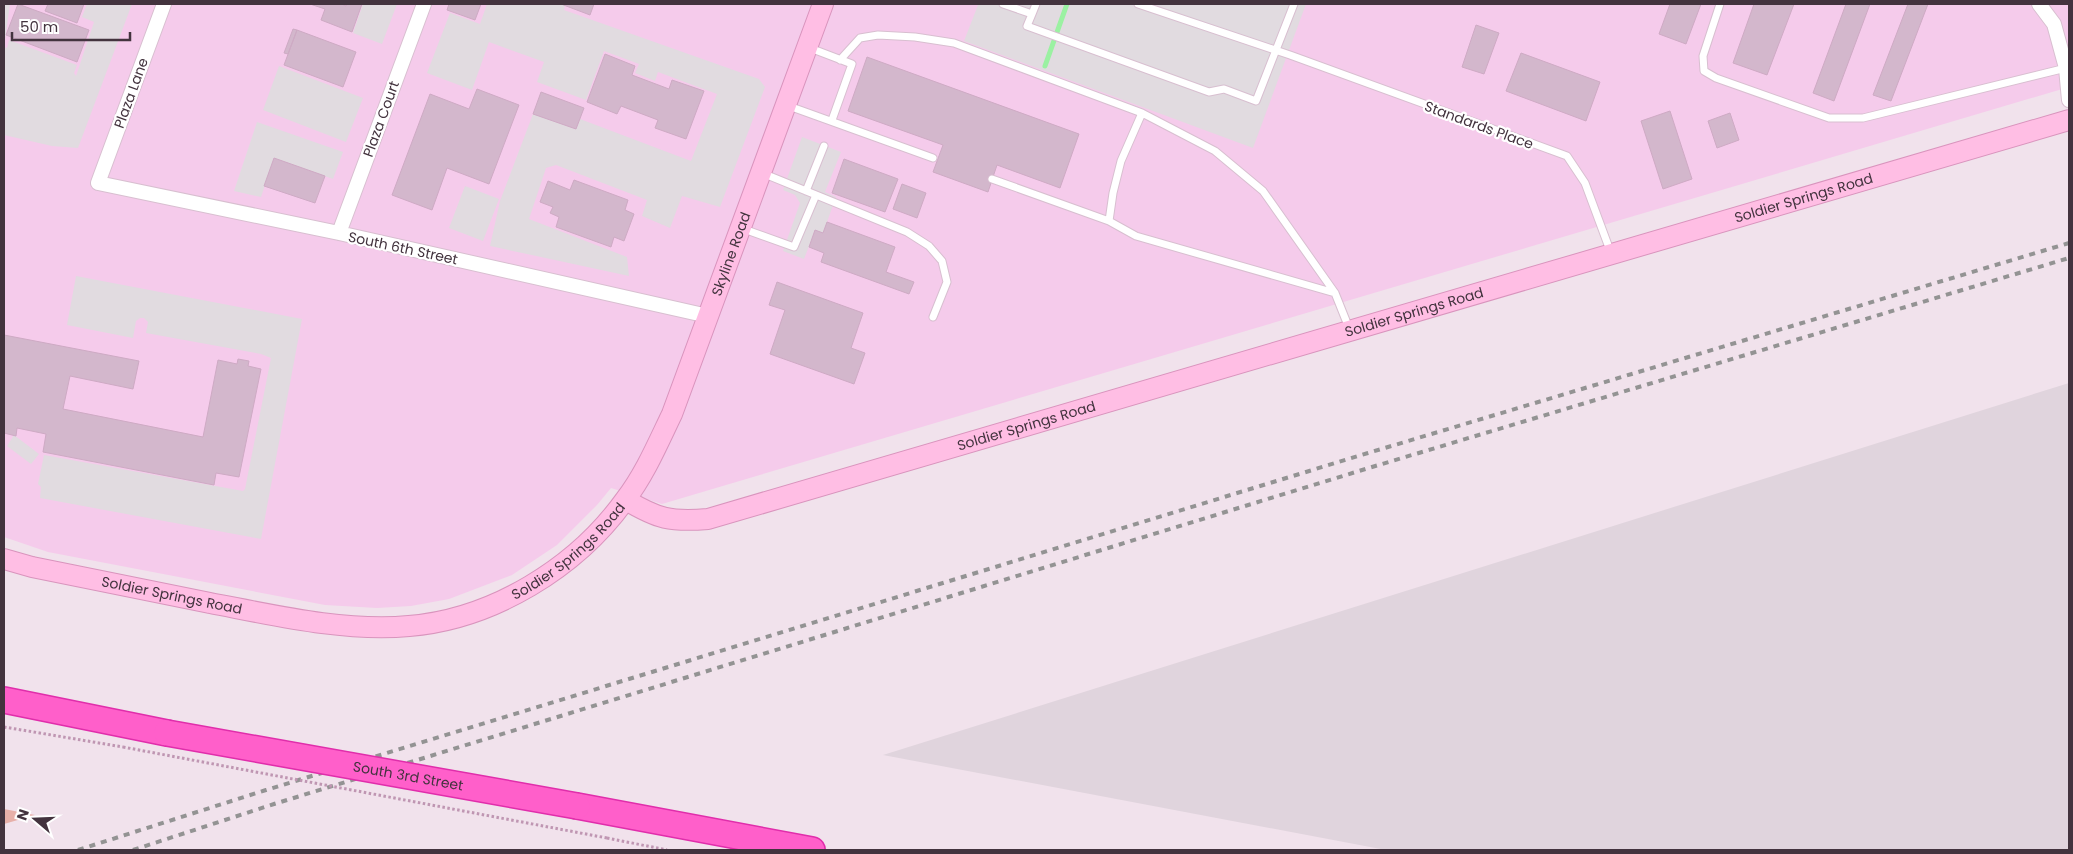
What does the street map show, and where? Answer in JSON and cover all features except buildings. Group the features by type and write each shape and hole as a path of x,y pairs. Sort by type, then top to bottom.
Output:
{"highway":[{"name":"South 3rd Street","path":"4,700 167,733 812,850"}],"street":[{"name":"Plaza Lane","path":"98,183 164,4"},
{"name":"Plaza Court","path":"338,233 424,4"},
{"name":"Skyline Road","path":"626,500 650,461 672,414 823,4"},
{"path":"2039,4 2054,24 2066,68 2069,100"},
{"name":"Soldier Springs Road","path":"4,559 32,567 275,616 331,624 409,627 447,620 474,612 514,594 543,577 575,555 626,500 648,513 663,519 682,521 708,519 2069,120"},
{"name":"South 6th Street","path":"98,183 338,233 708,316"}],"lane":[{"path":"1003,4 1032,14"},
{"path":"1036,4 1027,26 1209,92 1224,89 1256,102 1294,4"},
{"name":"Standards Place","path":"1138,4 1276,51 1566,156 1585,183 1611,255"},
{"path":"1720,4 1703,56 1704,71 1716,78 1829,118 1863,118 2066,68"},
{"path":"840,60 860,38 878,35 915,37 954,43 1142,113 1215,151 1263,191 1335,292 1350,331"},
{"path":"807,47 852,64 832,120"},
{"path":"786,105 933,158"},
{"path":"1109,222 1113,192 1122,161 1142,113"},
{"path":"806,191 824,146"},
{"path":"761,173 907,232 929,246 942,261 947,282 933,317"},
{"path":"992,179 1109,222 1136,236 1335,292"},
{"path":"741,228 794,247 816,195"}],"path":[{"path":"4,727 123,747 667,850"}],"shaded area":[{"path":"4,4 2069,4 2069,87 662,504 611,488 597,505 557,545 512,575 449,599 411,606 377,608 325,605 48,552 4,537"},
{"path":"4,4 10,4 4,47"},
{"path":"87,4 132,4 78,148 52,146 4,135 4,47 7,48 9,40 77,65 74,73 76,76 94,22 82,17"},
{"path":"363,4 397,4 382,44 353,33"},
{"path":"487,4 565,5 564,10 759,79 765,87 720,207 682,196 670,228 642,216 647,200 556,165 546,168 529,219 627,257 629,276 490,246 500,201 533,114 576,129 580,119 691,161 717,94 658,72 655,81 635,73 639,64 604,51 586,100 537,82 544,62 489,42 472,90 427,73 450,13 480,24"},
{"path":"974,4 1306,4 1253,148 964,41 978,5"},
{"path":"279,66 363,98 346,142 263,110"},
{"path":"257,122 343,152 333,179 274,158 261,197 234,191"},
{"path":"802,137 841,152 825,192 836,197 823,233 815,231 804,259 783,251 800,203 795,195 783,190"},
{"path":"465,186 499,199 483,241 449,228"},
{"path":"76,276 302,319 261,539 40,498 41,487 38,484 44,455 243,491 245,489 271,358 261,354 146,333 148,322 144,318 136,321 133,338 67,325"},
{"path":"2069,383 2069,850 1386,850 883,755"},
{"path":"14,435 39,454 31,464 7,446"},
{"path":"4,809 35,815 4,824"}],"waterway":[{"path":"1045,66 1067,4"}],"railway":[{"path":"78,850 266,790 1368,453 2069,243"},
{"path":"133,850 274,804 1372,467 2069,258"}]}
